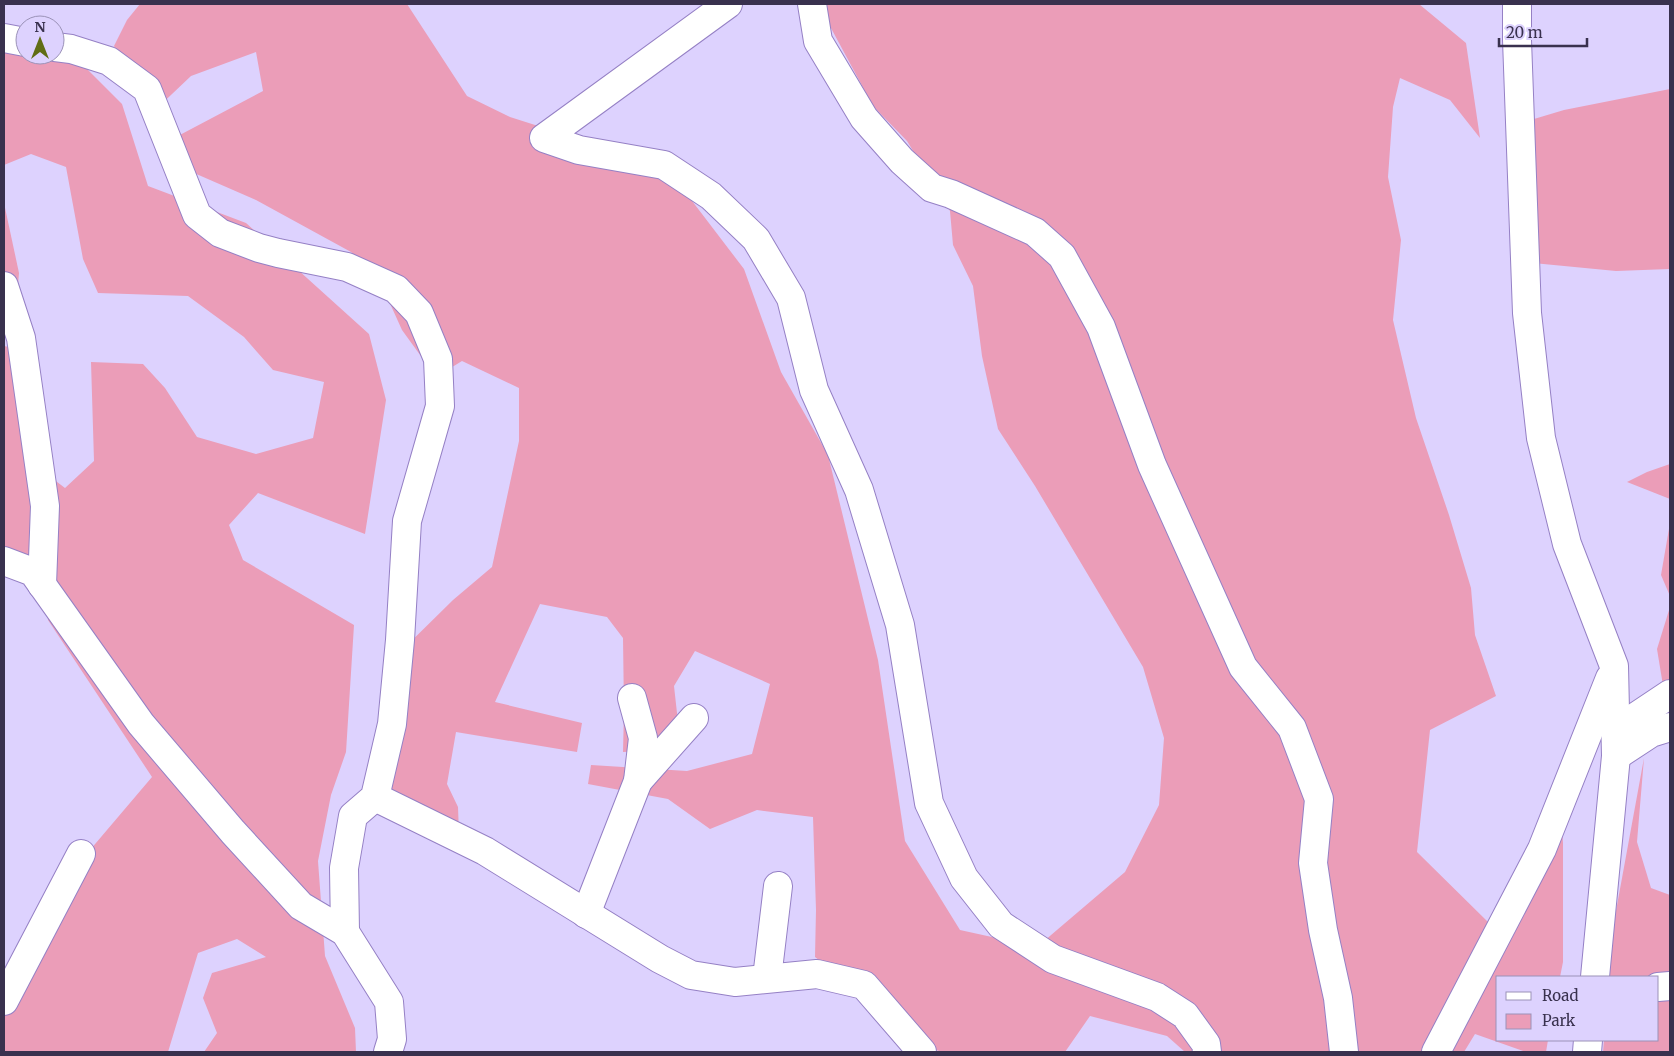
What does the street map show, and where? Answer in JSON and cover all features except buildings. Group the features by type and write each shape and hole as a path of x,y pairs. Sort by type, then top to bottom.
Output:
{"street":[{"path":"728,4 544,138 579,150 664,165 711,196 756,240 791,298 814,390 858,490 900,625 930,803 964,878 1001,925 1053,959 1157,997 1185,1015 1206,1044 1207,1052"},
{"path":"812,4 818,41 864,118 902,161 932,188 951,194 1036,232 1062,256 1101,327 1152,466 1243,667 1292,728 1319,799 1313,863 1323,930 1338,998 1344,1052"},
{"path":"1517,4 1527,313 1541,438 1567,544 1614,666 1616,743 1595,976"},
{"path":"65,48 109,61 147,89 197,215 220,233 259,248 278,254 347,267 396,289 419,313 438,358 440,406 407,521 400,640 392,724 375,797 353,816 344,868 345,932"},
{"path":"4,286 21,338 45,506 42,585"},
{"path":"4,561 33,572 142,724 233,832 302,906 345,932 389,1002 392,1039 388,1052"},
{"path":"1436,1052 1542,849 1614,666"},
{"path":"1616,743 1670,694"},
{"path":"586,914 638,781 643,738 632,698"},
{"path":"638,781 694,718"},
{"path":"1616,743 1670,727"},
{"path":"375,797 484,851 660,959 691,975 735,982 817,974 864,985 922,1052"},
{"path":"4,1001 81,854"},
{"path":"767,978 778,886"}],"green space":[{"path":"140,4 407,4 467,96 510,117 626,154 686,193 744,269 781,372 828,455 878,660 905,841 960,930 1037,947 1125,872 1159,805 1164,738 1143,667 1035,486 998,429 982,356 973,286 953,245 950,211 907,141 873,106 818,4 1419,4 1466,43 1480,138 1450,100 1400,78 1393,107 1388,177 1401,240 1393,320 1416,418 1449,515 1471,588 1475,635 1496,696 1430,730 1417,852 1488,922 1543,819 1559,784 1563,843 1563,962 1560,976 1496,976 1496,1041 1548,1041 1546,1052 1526,1052 1475,1034 1464,1052 1185,1052 1167,1036 1090,1016 1065,1052 943,1052 910,1043 860,992 815,957 816,910 813,817 757,810 710,829 668,799 588,784 591,765 687,771 752,754 770,684 695,651 674,686 681,749 623,752 623,638 607,617 540,604 495,702 582,723 577,752 456,732 447,784 458,807 459,834 407,807 372,774 388,664 453,600 492,567 519,441 519,388 462,361 436,377 402,330 378,277 351,252 256,200 178,166 176,137 263,91 256,52 191,76 152,113 114,46 127,20"},
{"path":"4,32 15,44 15,65 65,65 65,59 86,68 122,104 148,186 246,223 369,334 386,400 365,534 258,493 229,525 243,560 354,625 346,752 331,795 318,861 325,956 355,1028 356,1052 204,1052 217,1033 203,998 212,973 266,957 237,939 198,953 168,1052 4,1052 4,998 90,850 152,777 48,620 43,564 4,548 4,346 9,347 28,460 65,488 94,461 91,362 143,364 165,388 197,437 256,454 313,438 324,382 273,370 244,337 188,296 98,293 83,259 66,167 31,154 4,165"},
{"path":"1670,89 1670,269 1616,271 1533,263 1524,122 1564,110"},
{"path":"4,203 19,273 14,333 4,312"},
{"path":"1670,464 1670,499 1627,482 1647,472"},
{"path":"1670,523 1670,596 1661,575"},
{"path":"1670,607 1670,715 1668,716 1657,649"},
{"path":"1644,758 1637,842 1651,888 1670,895 1670,1052 1603,1052 1604,1041 1659,1041 1659,976 1607,976 1609,949"}]}
